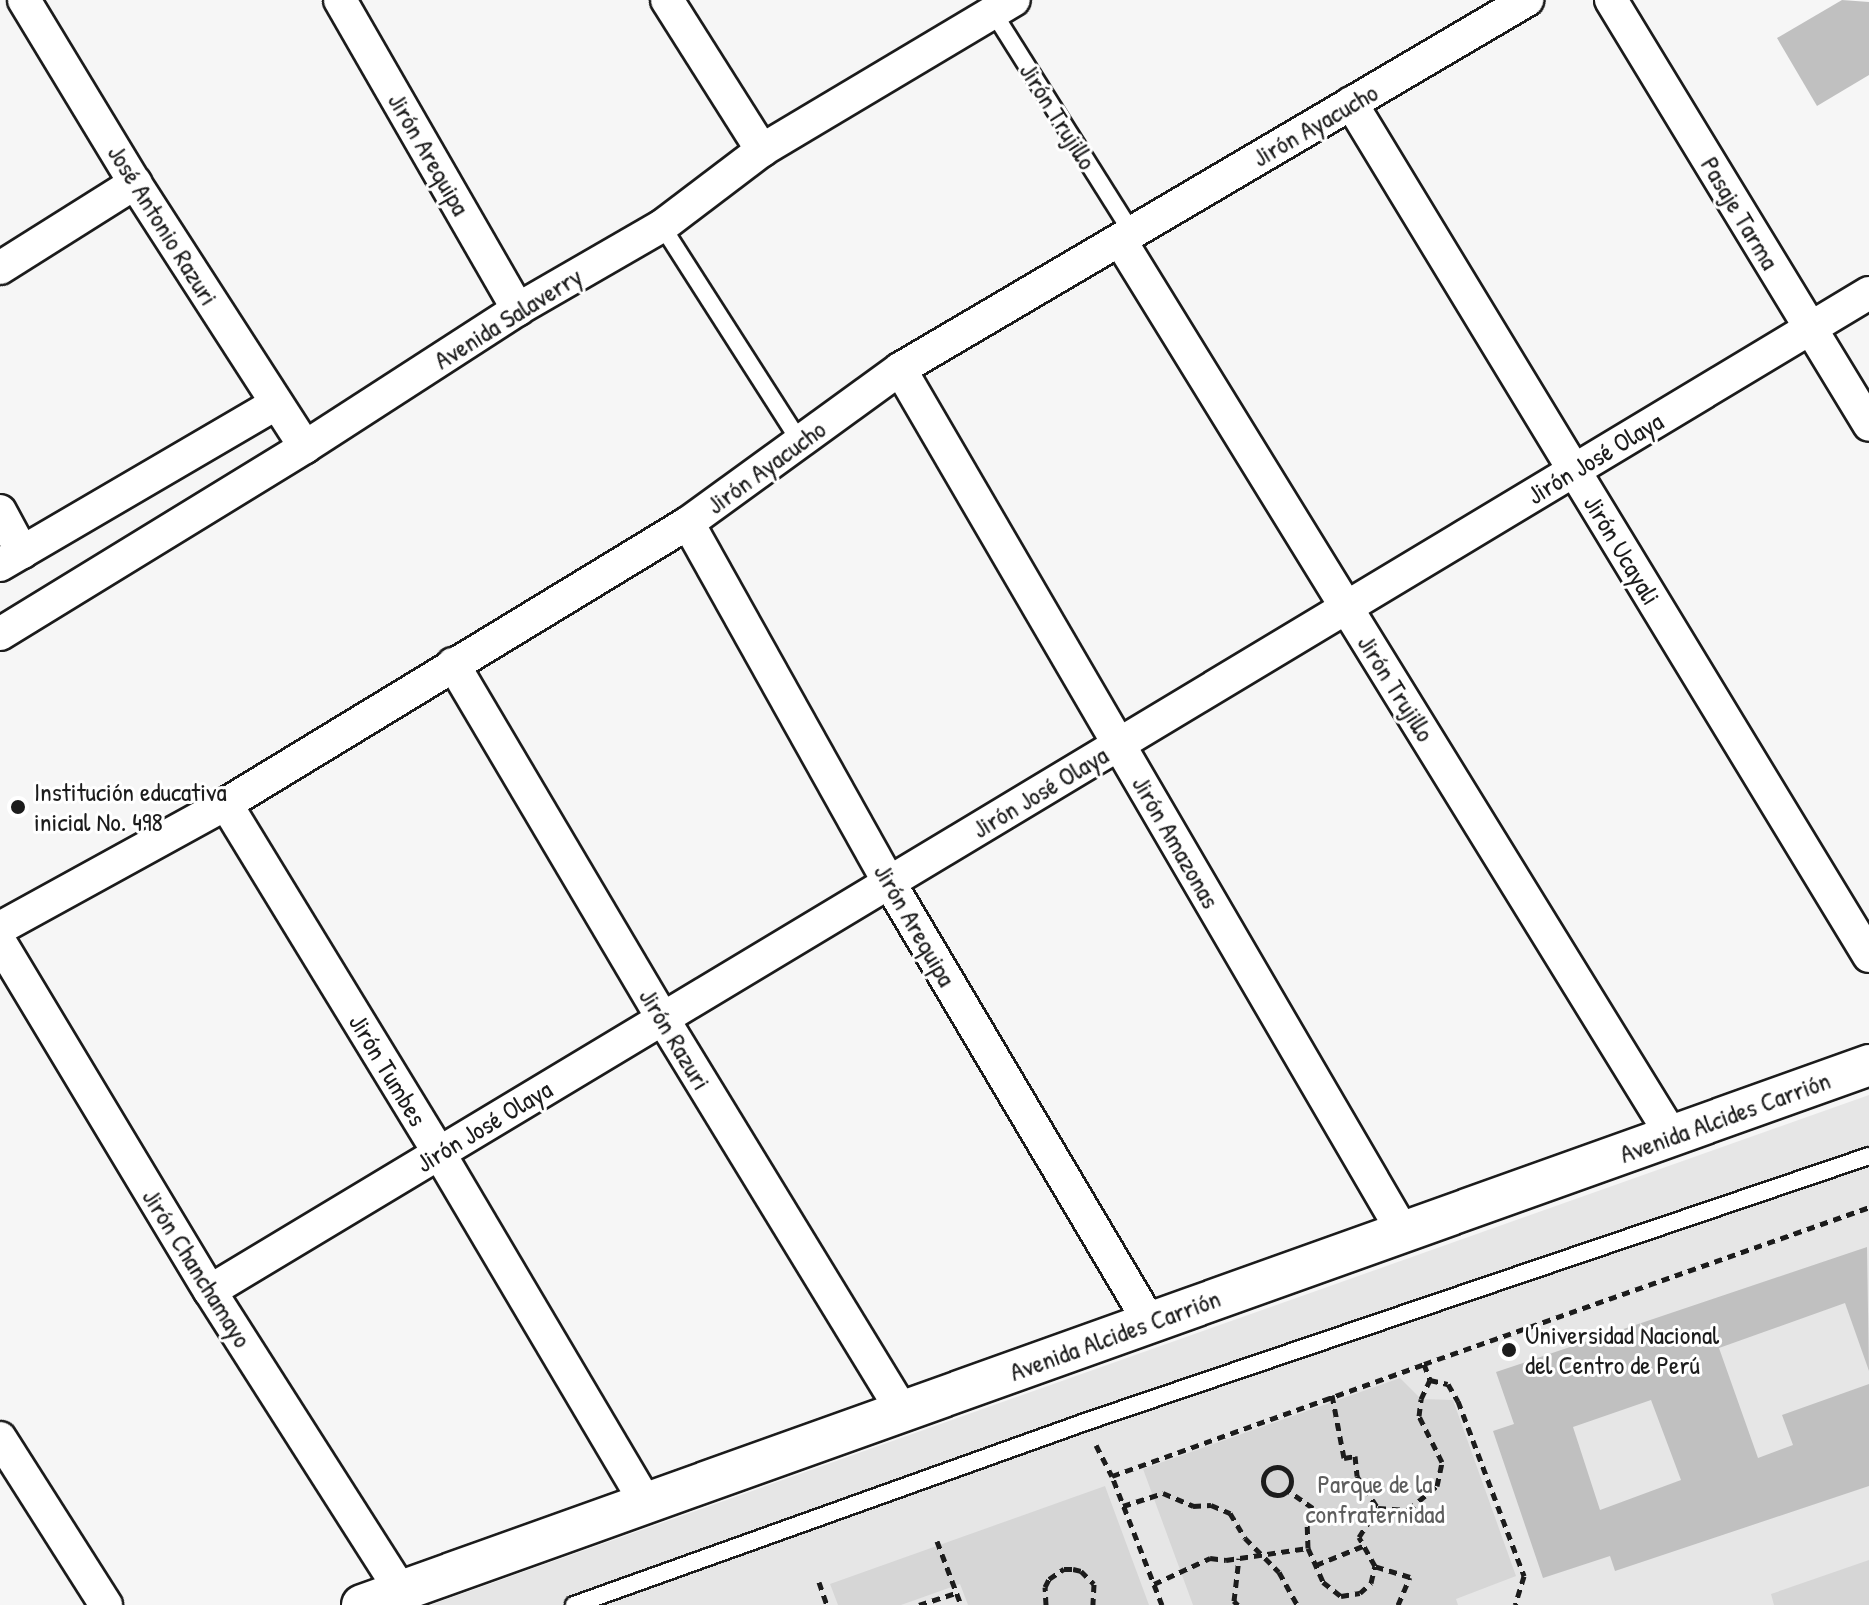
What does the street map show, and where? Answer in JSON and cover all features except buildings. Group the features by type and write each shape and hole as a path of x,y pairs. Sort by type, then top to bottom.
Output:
{"street":[{"name":"José Antonio Razuri","path":"24,0 135,183 305,447"},
{"name":"Jirón Arequipa","path":"340,0 518,309"},
{"path":"667,0 762,150"},
{"name":"Jirón Ayacucho","path":"0,928 226,804 688,523 900,369 1527,0"},
{"name":"Pasaje Tarma","path":"1611,0 1869,425"},
{"name":"Avenida Salaverry","path":"0,634 305,447 518,309 662,226 762,150 997,4"},
{"name":"Jirón Ucayali","path":"1351,103 1869,956"},
{"path":"0,268 135,183"},
{"name":"Jirón Trujillo","path":"1126,236 1346,607 1672,1136"},
{"name":"Jirón José Olaya","path":"210,1291 1869,293"},
{"name":"Jirón Amazonas","path":"900,369 1403,1232"},
{"path":"0,511 11,558 276,404"},
{"name":"Jirón Arequipa","path":"688,523 889,882 1150,1323"},
{"name":"Jirón Razuri","path":"453,664 663,1019 902,1411"},
{"name":"Jirón Tumbes","path":"226,804 439,1153 646,1503"},
{"name":"Jirón Chanchamayo","path":"0,942 210,1291 401,1591"},
{"name":"Avenida Alcides Carrión","path":"362,1605 1869,1065"},
{"path":"0,1438 106,1605"}],"lane":[{"name":"Jirón Trujillo","path":"997,4 1126,236"},
{"path":"662,226 800,442"},
{"path":"574,1605 1085,1422 1869,1156"}],"path":[{"path":"1112,1476 1332,1395 1869,1207"},
{"path":"1378,1508 1408,1510 1437,1486 1442,1462 1419,1416 1421,1399 1430,1380 1424,1364"},
{"path":"1430,1380 1448,1384 1458,1401 1497,1503 1524,1576 1515,1605"},
{"path":"1332,1395 1344,1458 1355,1456 1357,1476 1378,1508"},
{"path":"1085,1422 1112,1476 1162,1605"},
{"path":"1285,1469 1291,1477 1287,1490 1279,1495 1266,1491 1262,1482 1268,1470 1285,1469"},
{"path":"1287,1490 1313,1508 1307,1519 1308,1548 1323,1582 1341,1596 1360,1593 1371,1583 1375,1566"},
{"path":"1123,1506 1163,1493 1193,1506 1211,1505 1230,1513 1245,1538 1279,1572 1297,1605"},
{"path":"1378,1508 1359,1537 1375,1566 1410,1577 1398,1605"},
{"path":"937,1541 961,1605"},
{"path":"1316,1565 1363,1546"},
{"path":"1154,1584 1210,1558 1239,1558 1308,1548"},
{"path":"1238,1605 1234,1601 1239,1558"},
{"path":"1046,1605 1045,1587 1049,1579 1064,1569 1081,1571 1088,1576 1094,1584 1094,1603 1102,1605"},
{"path":"819,1582 827,1605"},
{"path":"919,1605 956,1593"}],"shaded area":[{"name":"Universidad Nacional del Centro de Perú","path":"1869,1095 1869,1605 430,1605"}],"green space":[{"name":"Parque de la confraternidad","path":"1400,1378 1421,1399 1453,1400 1516,1576 1456,1599 1458,1605 1193,1605 1143,1469"},
{"path":"1105,1486 1149,1605 968,1605 960,1584 901,1605 838,1605 830,1584"},
{"path":"1869,1560 1869,1605 1774,1605 1771,1594"}],"place":[{"name":"Institución educativa inicial No. 498","path":"18,807"},
{"name":"Universidad Nacional del Centro de Perú","path":"1509,1350"}]}
